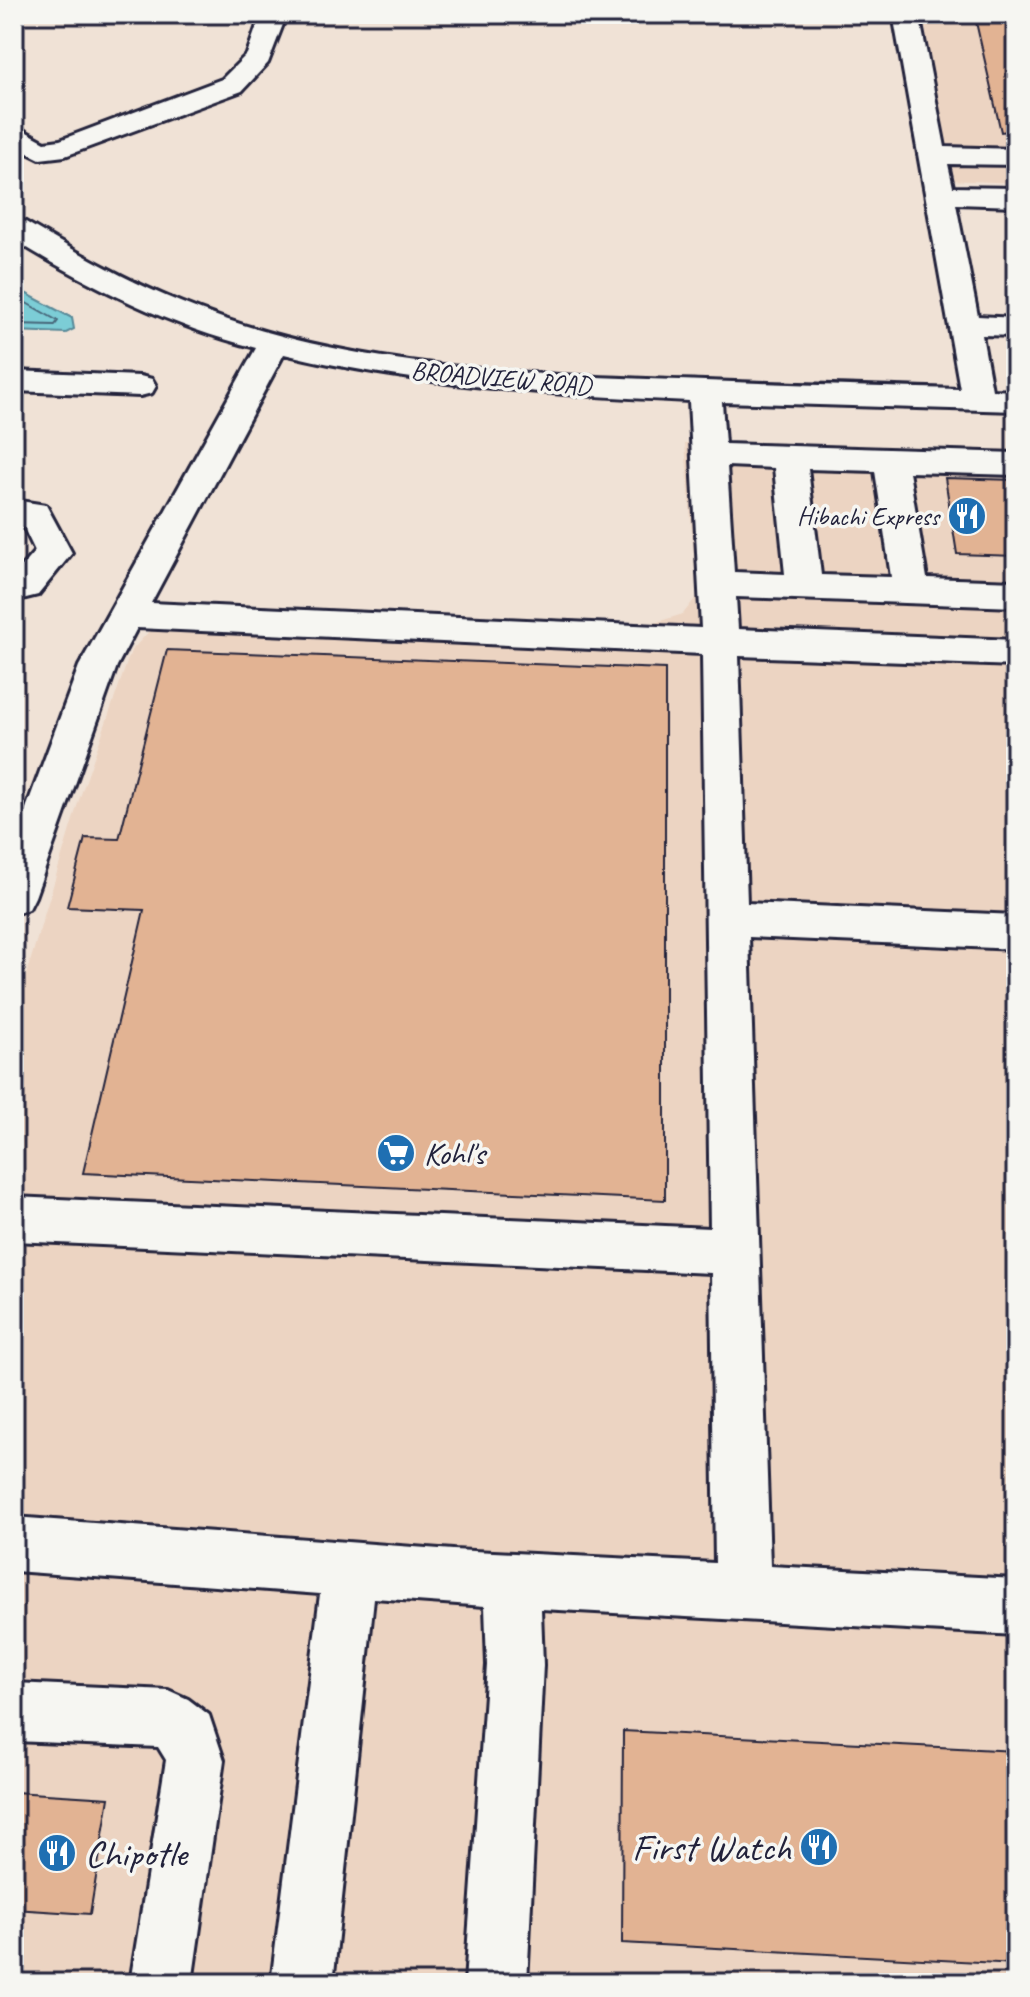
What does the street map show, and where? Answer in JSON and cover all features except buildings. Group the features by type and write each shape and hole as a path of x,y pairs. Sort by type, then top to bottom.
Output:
{"street":[{"path":"14,133 40,151 90,141 232,85 251,72 266,42 274,14"},
{"path":"906,14 978,400"},
{"path":"930,155 1016,157"},
{"path":"938,195 1016,197"},
{"name":"BROADVIEW ROAD","path":"14,227 102,280 180,314 274,344 410,371 488,381 1016,401"},
{"path":"963,325 1016,327"},
{"path":"14,897 98,666 274,344"},
{"path":"14,381 140,386"},
{"path":"705,391 720,642 743,1592"},
{"path":"711,455 1016,464"},
{"path":"790,459 804,587"},
{"path":"890,461 911,591"},
{"path":"14,512 34,513 54,553 25,586 14,588"},
{"path":"718,584 1016,594"},
{"path":"125,615 1016,653"},
{"path":"727,919 1016,932"},
{"path":"14,1219 737,1252"},
{"path":"14,1544 350,1569 1016,1607"},
{"path":"302,1983 350,1569"},
{"path":"496,1983 515,1665 512,1579"},
{"path":"14,1712 168,1719 189,1735 195,1760 161,1983"}],"shaded area":[{"path":"923,14 1016,14 1016,183 948,180"},
{"path":"685,443 1016,450 1016,1983 14,1983 14,1015 78,803 131,651 174,604 641,627 683,614 697,596"}],"water":[{"path":"14,287 72,318 74,329 66,333 14,331"}],"place":[{"name":"Hibachi Express","path":"967,516"},
{"name":"Kohl's","path":"396,1153"},
{"name":"First Watch","path":"819,1847"},
{"name":"Chipotle","path":"57,1853"}]}
